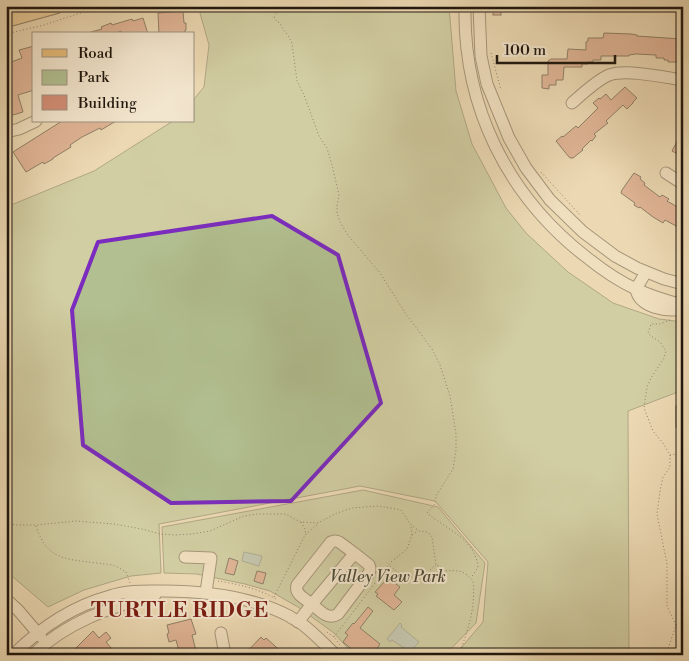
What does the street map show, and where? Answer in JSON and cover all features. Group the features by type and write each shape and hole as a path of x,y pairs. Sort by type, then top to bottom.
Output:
{"main road":[{"path":"6,20 57,6"}],"street":[{"path":"465,6 466,38 470,68 482,117 505,166 518,186 542,218 593,262 636,289 682,305"},
{"path":"479,6 481,56 487,84 509,138 526,168 550,200 583,232 615,256 646,272 683,284"},
{"path":"572,103 586,90 609,75 628,72 683,80"},
{"path":"6,132 19,129 34,122"},
{"path":"666,173 683,184"},
{"path":"636,289 646,272"},
{"path":"331,542 339,542 368,565 369,573 334,617 329,617 312,604 297,592 297,585 331,542"},
{"path":"298,622 354,554"},
{"path":"185,557 211,558 206,592"},
{"path":"13,655 38,633 76,608 110,596 132,591 206,592 246,599 277,610 302,624 336,655"},
{"path":"33,655 45,643 102,611 172,591"},
{"path":"6,598 45,643"},
{"path":"221,633 225,655"}],"path":[{"path":"6,34 44,25 102,6"},
{"path":"323,6 305,10 289,8 279,10 274,16 290,37 297,81 319,136 327,148 339,196 336,205 340,222 347,234 380,272 394,297 432,349 440,365 450,396 456,434 456,450 453,468 436,496 435,504 427,513 465,540 478,560 478,567 471,578"},
{"path":"491,51 501,90"},
{"path":"542,172 582,217"},
{"path":"666,655 676,625 667,606 667,564 657,514 663,477 670,467 670,455 653,431 644,408 647,387 666,351 660,342 648,333 651,324 660,324 674,318"},
{"path":"670,455 683,453"},
{"path":"6,523 16,526 76,521 114,524 160,534"},
{"path":"300,522 305,529 306,535"},
{"path":"273,598 306,535 318,523"},
{"path":"36,525 40,538 58,556 71,560 114,566 126,572 132,591"},
{"path":"334,637 389,566 407,549 412,535 411,525"},
{"path":"412,535 419,530"},
{"path":"389,566 404,576 411,577 430,574 430,570 436,565"},
{"path":"676,625 683,624"}],"highlighted area":[{"path":"272,216 338,255 381,403 291,501 171,503 83,445 72,310 98,242"}],"green space":[{"path":"198,6 449,6 456,91 472,144 506,208 526,233 568,272 613,303 659,319 683,322 683,390 628,411 629,655 455,655 483,622 488,562 435,501 360,486 159,524 161,573 131,576 84,590 48,607 6,571 6,205 11,205 94,171 171,122 195,122 195,98 204,87 209,45"},
{"name":"Valley View Park","path":"363,490 438,507 485,563 476,623 445,655 354,655 334,633 298,607 270,591 197,574 164,573 162,527"}],"water":[{"path":"244,552 262,556 259,566 242,561"},
{"path":"400,623 401,627 419,642 410,652 392,640 390,642 387,639"}],"building":[{"path":"493,7 501,7 501,15 493,15"},
{"path":"183,11 184,23 186,23 185,32 159,32 158,13"},
{"path":"143,18 147,32 91,32 102,29 101,27 111,23 112,25 132,19 133,21"},
{"path":"604,33 681,39 681,42 683,42 683,62 668,62 664,58 656,58 656,55 601,56 601,60 593,60 593,62 588,62 588,64 582,64 582,67 564,67 563,80 556,80 556,85 549,85 549,89 542,88 542,75 548,75 548,61 551,59 567,59 568,49 586,50 588,38 603,38"},
{"path":"32,47 32,91 18,95 23,112 6,117 6,91 9,90 6,80 6,64 22,58 19,50"},
{"path":"625,87 637,98 633,103 627,109 623,105 606,121 608,123 594,134 596,136 583,150 573,158 569,157 556,141 576,126 578,128 598,108 593,103 599,98 606,94 611,100"},
{"path":"60,122 114,122 101,130 100,128 82,137 53,159 44,164 43,162 26,172 13,152"},
{"path":"683,130 683,155 672,151"},
{"path":"634,173 641,177 640,179 645,183 644,185 660,197 662,195 669,199 667,201 683,210 683,223 680,228 665,220 663,223 634,205 635,203 621,193"},
{"path":"676,406 683,406 683,427 676,427"},
{"path":"229,558 238,561 234,575 225,573"},
{"path":"257,571 266,573 263,584 254,581"},
{"path":"389,579 400,587 394,595 402,602 394,610 376,596 378,594 375,592"},
{"path":"368,607 373,611 360,628 380,644 376,650 382,655 369,655 365,652 363,655 359,655 343,642 348,635 345,633"},
{"path":"191,619 196,634 192,635 197,655 180,655 176,640 169,642 167,625"},
{"path":"93,631 99,638 106,632 111,638 106,642 117,655 80,655 75,649"},
{"path":"261,637 264,640 266,638 285,655 244,655"}],"district":[{"name":"TURTLE RIDGE","path":"180,610"}]}
